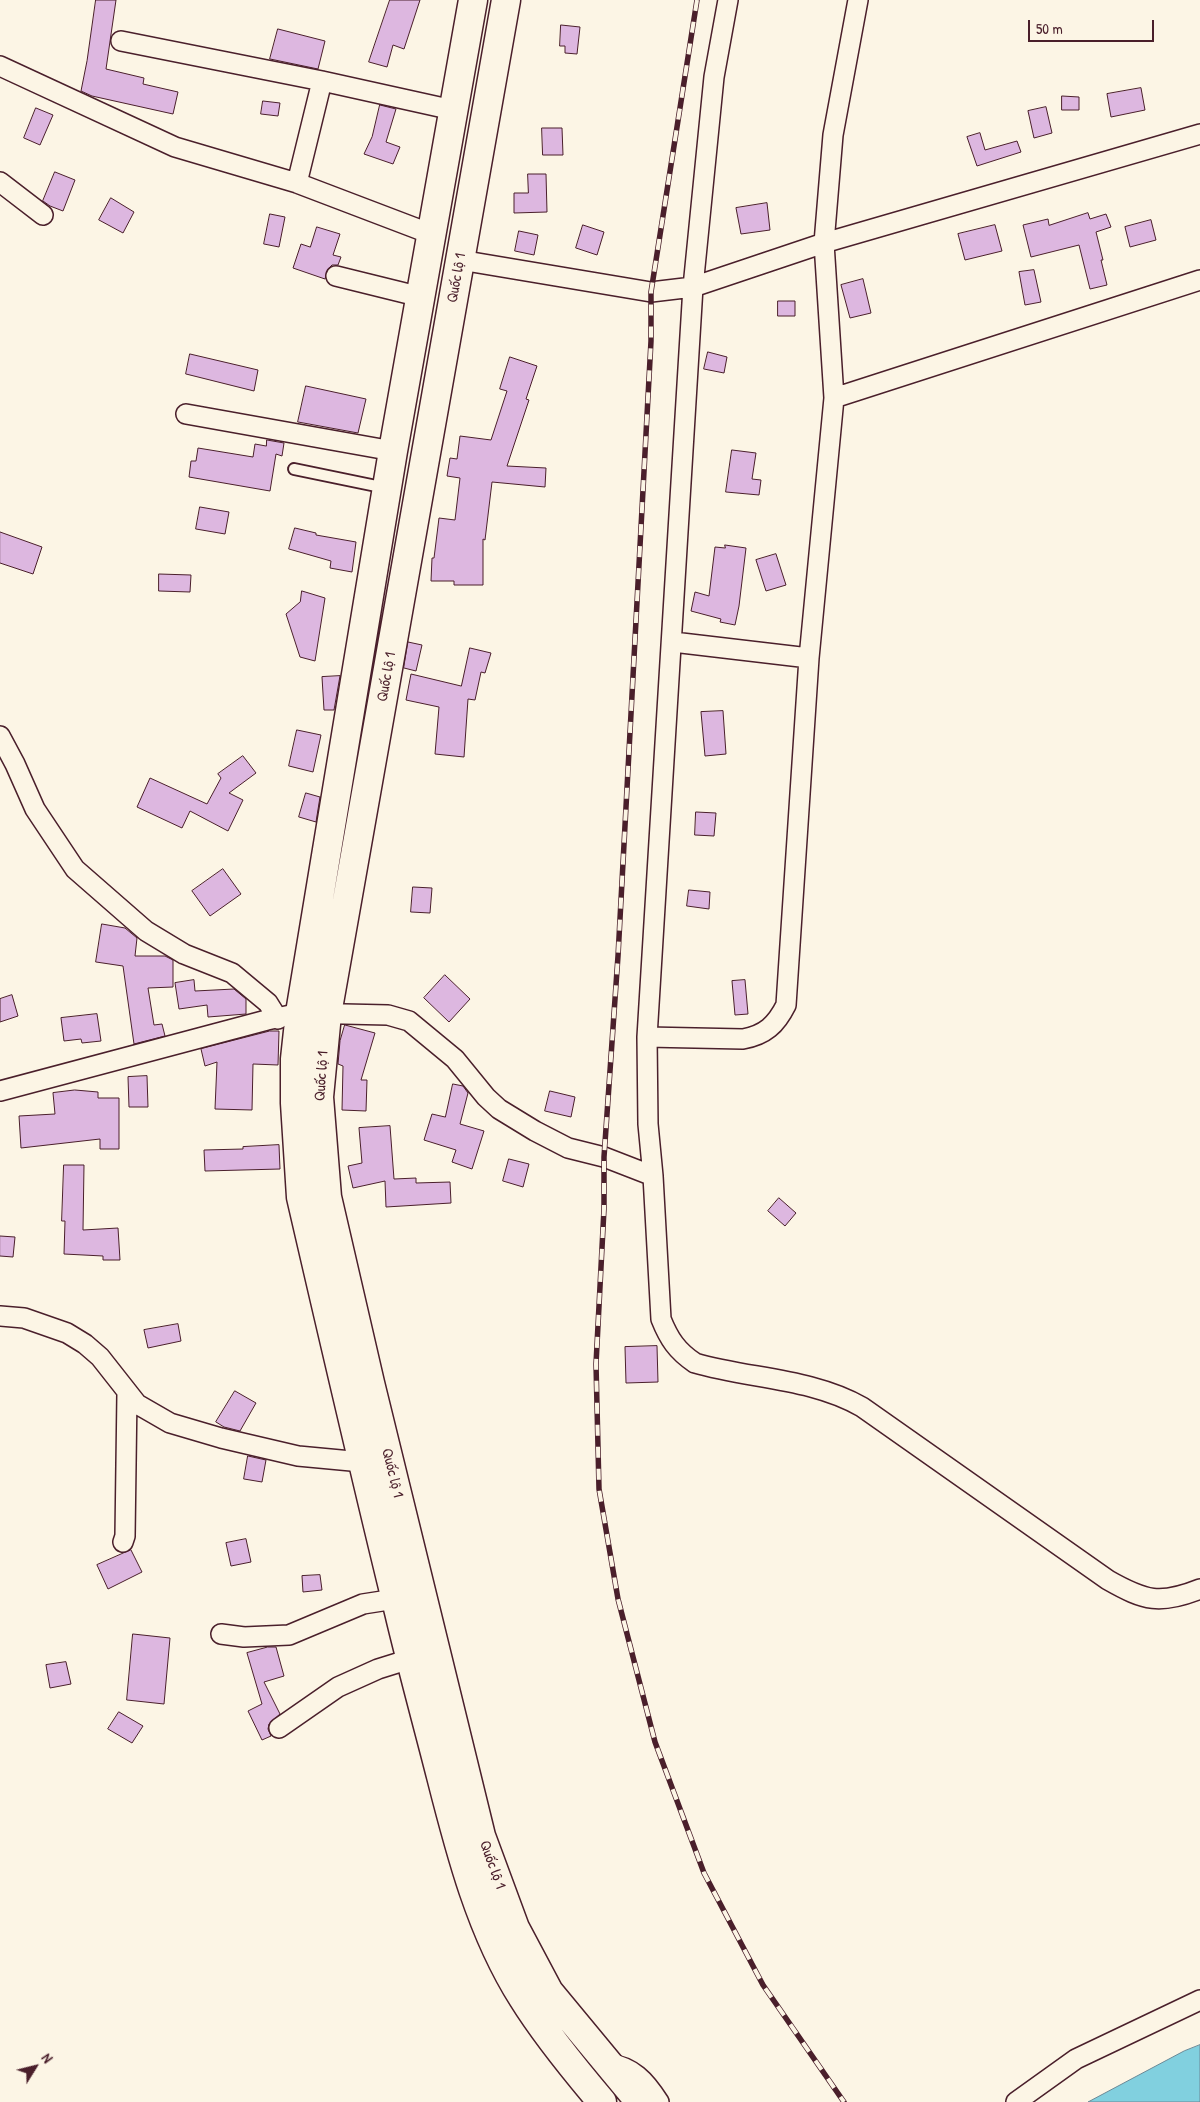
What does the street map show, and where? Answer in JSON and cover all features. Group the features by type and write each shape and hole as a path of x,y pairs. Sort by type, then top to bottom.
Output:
{"highway":[{"name":"Quốc lộ 1","path":"473,0 387,488 289,1016 295,1059 295,1102 301,1197 362,1462 410,1659 449,1806 473,1889 496,1946 522,1996 554,2042 602,2102"},
{"name":"Quốc lộ 1","path":"506,0 327,1014 319,1097 327,1197 370,1383 482,1836 515,1928 549,1992 640,2102"}],"street":[{"path":"728,0 714,77 693,286 673,642 647,1037 648,1124 653,1176 661,1319 669,1338 681,1354 695,1363 711,1368 822,1390 848,1399 862,1407 1126,1591 1143,1598 1158,1600 1173,1598 1200,1589"},
{"path":"647,1037 743,1039 755,1036 774,1025 786,1005 810,658 834,398 824,243 833,135 858,0"},
{"path":"121,41 322,81 453,110"},
{"path":"0,66 175,147 298,183 431,234"},
{"path":"298,183 322,81"},
{"path":"460,260 652,292 693,286 824,243 1200,134"},
{"path":"0,182 44,215"},
{"path":"336,276 421,297"},
{"path":"834,398 1200,280"},
{"path":"186,414 393,451"},
{"path":"673,642 810,658"},
{"path":"0,736 35,809 75,869 146,931 184,954 208,962 239,979 268,1003 289,1016"},
{"path":"0,1091 266,1020 289,1016 327,1014 388,1015 409,1021 455,1060 493,1104 513,1118 568,1148 604,1157 653,1176"},
{"path":"0,1316 24,1318 66,1333 85,1344 100,1357 127,1393 148,1411 179,1427 298,1456 362,1462"},
{"path":"123,1542 127,1393"},
{"path":"221,1634 244,1637 289,1635 363,1604 396,1599"},
{"path":"279,1728 338,1687 378,1669 410,1659"},
{"path":"1016,2102 1076,2059 1200,2000"},
{"path":"606,2062 634,2071 660,2102"}],"lane":[{"path":"294,469 387,488"}],"water":[{"path":"1200,2045 1200,2102 1088,2102 1184,2051"}],"building":[{"path":"96,0 116,0 106,69 144,78 143,84 178,92 173,114 92,96 81,91"},
{"path":"390,0 420,0 404,49 393,45 387,67 369,62"},
{"path":"561,25 580,27 577,54 565,53 565,46 560,46"},
{"path":"278,29 325,41 318,69 270,59"},
{"path":"1141,88 1145,110 1111,117 1107,94"},
{"path":"1062,96 1079,97 1079,110 1062,110"},
{"path":"263,101 280,103 278,116 261,114"},
{"path":"380,105 396,109 386,142 400,147 393,164 364,154 372,137"},
{"path":"1046,107 1052,133 1034,138 1028,111"},
{"path":"36,108 53,115 40,145 24,138"},
{"path":"542,128 562,128 563,155 543,155"},
{"path":"980,133 985,150 1017,141 1021,152 977,166 967,137"},
{"path":"55,172 75,180 63,211 43,201"},
{"path":"528,174 546,174 547,212 514,213 514,193 528,193"},
{"path":"111,198 134,212 123,233 99,220"},
{"path":"767,203 770,230 741,234 736,208"},
{"path":"1088,213 1090,219 1106,214 1111,227 1096,232 1107,285 1090,289 1079,245 1031,257 1023,225 1048,219 1049,225"},
{"path":"270,214 285,217 279,247 264,244"},
{"path":"1151,220 1156,240 1130,247 1125,227"},
{"path":"583,225 604,232 597,255 576,248"},
{"path":"995,225 1002,251 965,260 958,234"},
{"path":"317,227 340,234 333,255 341,257 338,265 332,265 328,269 325,279 293,268 301,244 310,247"},
{"path":"519,231 538,235 534,255 515,251"},
{"path":"1034,270 1041,302 1025,305 1019,272"},
{"path":"863,279 871,313 850,318 841,285"},
{"path":"778,301 795,301 795,316 778,316"},
{"path":"708,352 727,357 724,373 704,369"},
{"path":"190,354 258,370 254,391 186,374"},
{"path":"510,357 537,366 526,399 529,400 507,466 546,468 545,487 492,482 485,540 483,539 483,585 454,585 454,581 431,581 432,558 434,558 439,518 455,520 460,478 447,476 450,458 457,459 460,436 491,440 507,391 500,389"},
{"path":"306,386 366,399 358,433 298,422"},
{"path":"267,440 284,443 282,456 276,454 270,491 189,477 191,461 196,461 198,448 253,457 255,444 266,446"},
{"path":"732,450 756,453 752,479 761,480 759,495 726,492"},
{"path":"200,507 229,512 225,534 196,529"},
{"path":"295,528 316,533 316,535 356,542 352,572 330,568 331,561 289,549"},
{"path":"0,532 42,547 33,574 0,563"},
{"path":"725,545 746,548 735,625 720,622 721,619 691,611 695,592 709,596 715,547 725,548"},
{"path":"776,554 786,585 766,591 756,560"},
{"path":"159,574 191,575 190,592 159,591"},
{"path":"302,591 325,598 315,661 300,657 286,614 300,602"},
{"path":"408,642 422,645 416,671 404,668"},
{"path":"470,648 491,653 485,673 481,672 475,700 468,699 464,757 435,754 439,707 406,700 411,674 461,686"},
{"path":"340,676 334,710 324,710 322,677"},
{"path":"723,711 726,754 705,756 701,712"},
{"path":"297,730 321,735 313,772 289,766"},
{"path":"243,756 256,773 229,793 243,800 228,831 190,811 182,828 137,807 150,778 207,804 221,778 218,774"},
{"path":"306,793 320,797 316,822 299,817"},
{"path":"696,812 716,813 714,836 695,835"},
{"path":"223,869 241,894 210,916 192,891"},
{"path":"413,887 432,888 430,913 411,912"},
{"path":"689,890 710,892 709,909 687,906"},
{"path":"102,924 125,928 137,938 135,956 165,956 173,960 173,987 148,988 154,1025 162,1024 165,1036 134,1044 123,966 96,962"},
{"path":"445,975 470,999 449,1022 424,998"},
{"path":"194,980 195,991 234,989 246,999 246,1014 208,1017 207,1005 179,1009 175,983"},
{"path":"745,980 748,1014 735,1015 732,981"},
{"path":"12,995 18,1016 0,1022 0,999"},
{"path":"97,1014 101,1041 82,1043 81,1039 64,1041 61,1018"},
{"path":"345,1025 375,1033 361,1080 367,1080 366,1111 342,1110 343,1066 338,1064 340,1041"},
{"path":"270,1031 279,1031 278,1065 253,1064 252,1110 215,1109 217,1062 205,1066 201,1049"},
{"path":"147,1076 148,1107 129,1107 128,1077"},
{"path":"453,1084 463,1086 468,1093 460,1124 484,1131 472,1169 452,1162 456,1150 424,1140 432,1114 445,1117"},
{"path":"75,1090 98,1092 98,1098 119,1098 119,1149 100,1149 100,1139 21,1148 19,1116 55,1114 53,1093"},
{"path":"550,1091 575,1097 571,1117 545,1111"},
{"path":"390,1126 394,1179 416,1178 416,1183 450,1182 451,1203 386,1207 385,1181 353,1188 348,1166 362,1163 359,1128"},
{"path":"279,1145 280,1169 205,1171 204,1150 243,1149 243,1147"},
{"path":"509,1159 529,1164 523,1187 503,1181"},
{"path":"64,1165 84,1165 83,1230 118,1228 120,1260 103,1260 103,1256 64,1254 65,1221 62,1221"},
{"path":"779,1198 796,1213 785,1226 768,1211"},
{"path":"0,1236 15,1237 13,1257 0,1256"},
{"path":"178,1324 181,1341 148,1348 144,1330"},
{"path":"657,1346 658,1382 626,1383 625,1347"},
{"path":"235,1391 256,1403 240,1431 224,1427 216,1422"},
{"path":"248,1456 266,1460 262,1482 244,1479"},
{"path":"246,1539 251,1562 231,1566 226,1543"},
{"path":"131,1550 142,1572 108,1589 97,1565"},
{"path":"320,1575 322,1590 303,1592 302,1576"},
{"path":"133,1634 170,1638 164,1704 127,1700"},
{"path":"268,1647 276,1647 284,1676 264,1682 280,1714 269,1724 268,1729 271,1736 262,1740 248,1711 262,1704 247,1653"},
{"path":"66,1662 71,1684 50,1688 46,1665"},
{"path":"119,1712 143,1726 132,1743 108,1729"}],"railway":[{"path":"697,0 651,292 651,341 618,956 604,1157 604,1209 596,1364 599,1489 618,1599 655,1742 704,1873 763,1985 844,2102"}]}
